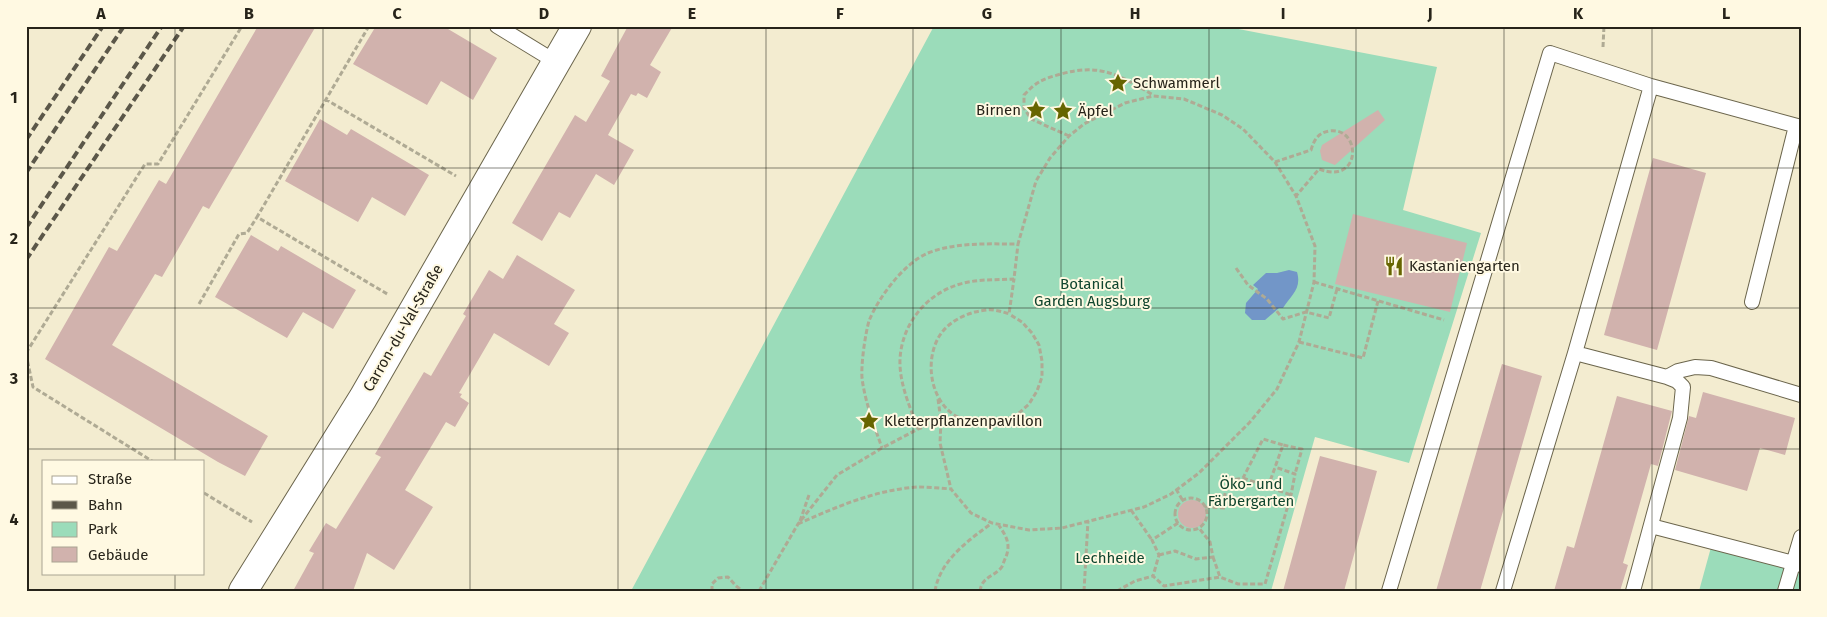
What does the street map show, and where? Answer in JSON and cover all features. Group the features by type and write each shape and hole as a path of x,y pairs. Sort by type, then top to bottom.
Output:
{"street":[{"name":"Carron-du-Val-Straße","path":"243,591 363,398 577,26"}],"lane":[{"path":"497,26 556,62"},
{"path":"1389,591 1550,54 1651,86 1798,126 1752,302"},
{"path":"1503,591 1575,352 1651,86"},
{"path":"1575,352 1667,377 1677,381 1683,387 1680,418 1633,591"},
{"path":"1667,377 1678,371 1695,367 1711,368 1801,395"},
{"path":"1651,526 1797,564"},
{"path":"1785,591 1797,564 1801,537"}],"path":[{"path":"150,460 33,387 26,353 145,164 158,164 242,26"},
{"path":"199,304 239,234 247,233 257,217 325,99 370,26"},
{"path":"1069,136 1031,119 1024,108 1024,95 1036,82 1067,72 1101,70 1124,78 1153,96"},
{"path":"759,591 798,524 837,475 918,428 941,421 988,423 1004,420 1018,414 1029,404 1037,391 1042,377 1042,361 1039,345 1027,327 1009,314 992,309 963,315 950,324 940,335 931,365 941,421 940,443 952,489 971,513 992,523 1029,530 1062,528 1144,507 1176,490 1199,473 1250,422 1277,389 1299,342 1314,282 1314,246 1296,196 1275,162 1242,129 1222,115 1184,99 1153,96 1126,103 1084,124 1069,136 1050,158 1036,181 1018,244 1009,314"},
{"path":"325,99 483,192"},
{"path":"1275,162 1311,150 1314,140 1323,132 1334,130 1345,135 1352,143 1354,154 1350,165 1341,172 1330,174 1319,169 1296,196"},
{"path":"257,217 414,309"},
{"path":"882,448 867,402 862,377 869,322 885,291 909,266 926,254 949,247 974,244 1018,244"},
{"path":"1236,268 1248,285 1267,299 1283,319 1306,312 1329,318 1337,289"},
{"path":"918,428 904,391 900,360 904,335 914,317 927,300 964,283 1014,279"},
{"path":"1314,282 1444,320"},
{"path":"1299,342 1363,358 1378,301"},
{"path":"937,396 951,413 971,422"},
{"path":"1153,576 1164,586 1220,577 1238,584 1265,584 1302,449 1263,438 1242,478"},
{"path":"1268,487 1283,445"},
{"path":"1275,467 1295,474"},
{"path":"1205,506 1206,522 1199,528 1191,531 1178,523 1176,510 1183,501 1191,498 1196,499 1205,506 1225,508 1224,498 1227,487 1233,480 1242,478 1291,494"},
{"path":"798,524 850,502 882,493 916,487 952,489"},
{"path":"1176,490 1183,501"},
{"path":"205,494 276,537"},
{"path":"798,524 809,495"},
{"path":"1131,510 1152,540 1159,555 1153,576"},
{"path":"1084,591 1088,521"},
{"path":"935,591 946,564 967,541 992,523"},
{"path":"1152,540 1178,523"},
{"path":"980,591 981,584 1001,568 1008,551 1008,539 998,524"},
{"path":"1199,528 1210,542 1220,577"},
{"path":"1159,555 1175,551 1196,559 1213,557"},
{"path":"1117,591 1134,581 1153,576"},
{"path":"712,591 712,584 718,578 728,577 743,591"}],"green space":[{"name":"Botanical Garden Augsburg","path":"934,26 1223,26 1437,67 1403,210 1481,233 1409,463 1315,437 1271,591 631,591"},
{"path":"1713,540 1801,566 1801,591 1699,591"}],"water":[{"path":"1289,270 1297,272 1298,283 1295,292 1283,308 1279,308 1265,320 1252,320 1245,313 1246,303 1258,289 1253,285 1266,273"}],"building":[{"path":"258,26 316,26 209,209 203,206 162,277 155,274 112,345 268,436 245,476 218,462 45,359 109,247 117,251 159,180 166,184"},
{"path":"376,26 443,26 497,58 473,100 441,81 427,105 353,64"},
{"path":"628,26 673,26 650,65 661,72 647,98 638,93 636,96 631,94 608,135 634,150 614,185 596,174 570,218 559,212 542,241 512,223 575,115 586,122 610,81 601,76"},
{"path":"1378,110 1385,120 1335,165 1322,160 1320,151 1322,145"},
{"path":"320,119 347,135 351,129 429,175 405,216 372,197 358,222 285,181"},
{"path":"1653,158 1706,173 1657,350 1604,335"},
{"path":"1353,214 1467,243 1450,312 1335,284"},
{"path":"251,235 278,251 281,246 356,290 333,329 303,312 287,338 215,297"},
{"path":"517,255 575,290 554,324 569,333 549,366 494,333 459,393 462,394 460,397 469,403 455,427 446,422 405,490 433,507 394,570 367,553 353,591 293,591 314,553 309,551 326,523 336,529 381,457 375,454 424,372 431,376 466,316 463,314 489,270 503,279"},
{"path":"1502,364 1542,376 1480,591 1436,591"},
{"path":"1703,392 1795,418 1785,455 1760,448 1747,491 1675,470 1689,416 1696,418"},
{"path":"1617,396 1672,411 1658,466 1651,464 1623,563 1628,565 1620,591 1554,591 1567,546 1574,548"},
{"path":"1320,456 1377,471 1344,591 1283,591"},
{"path":"1192,500 1202,504 1206,514 1202,524 1192,528 1182,524 1178,514 1182,504"}],"railway":[{"path":"26,140 103,26"},
{"path":"26,173 124,26"},
{"path":"26,228 162,26"},
{"path":"26,260 184,26"}],"place":[{"name":"Schwammerl","path":"1118,83"},
{"name":"Birnen","path":"1036,110"},
{"name":"Äpfel","path":"1063,111"},
{"name":"Kastaniengarten","path":"1394,266"},
{"name":"Kletterpflanzenpavillon","path":"869,421"}],"park label":[{"name":"Öko- und Färbergarten","path":"1251,492"},
{"name":"Lechheide","path":"1110,558"}]}
